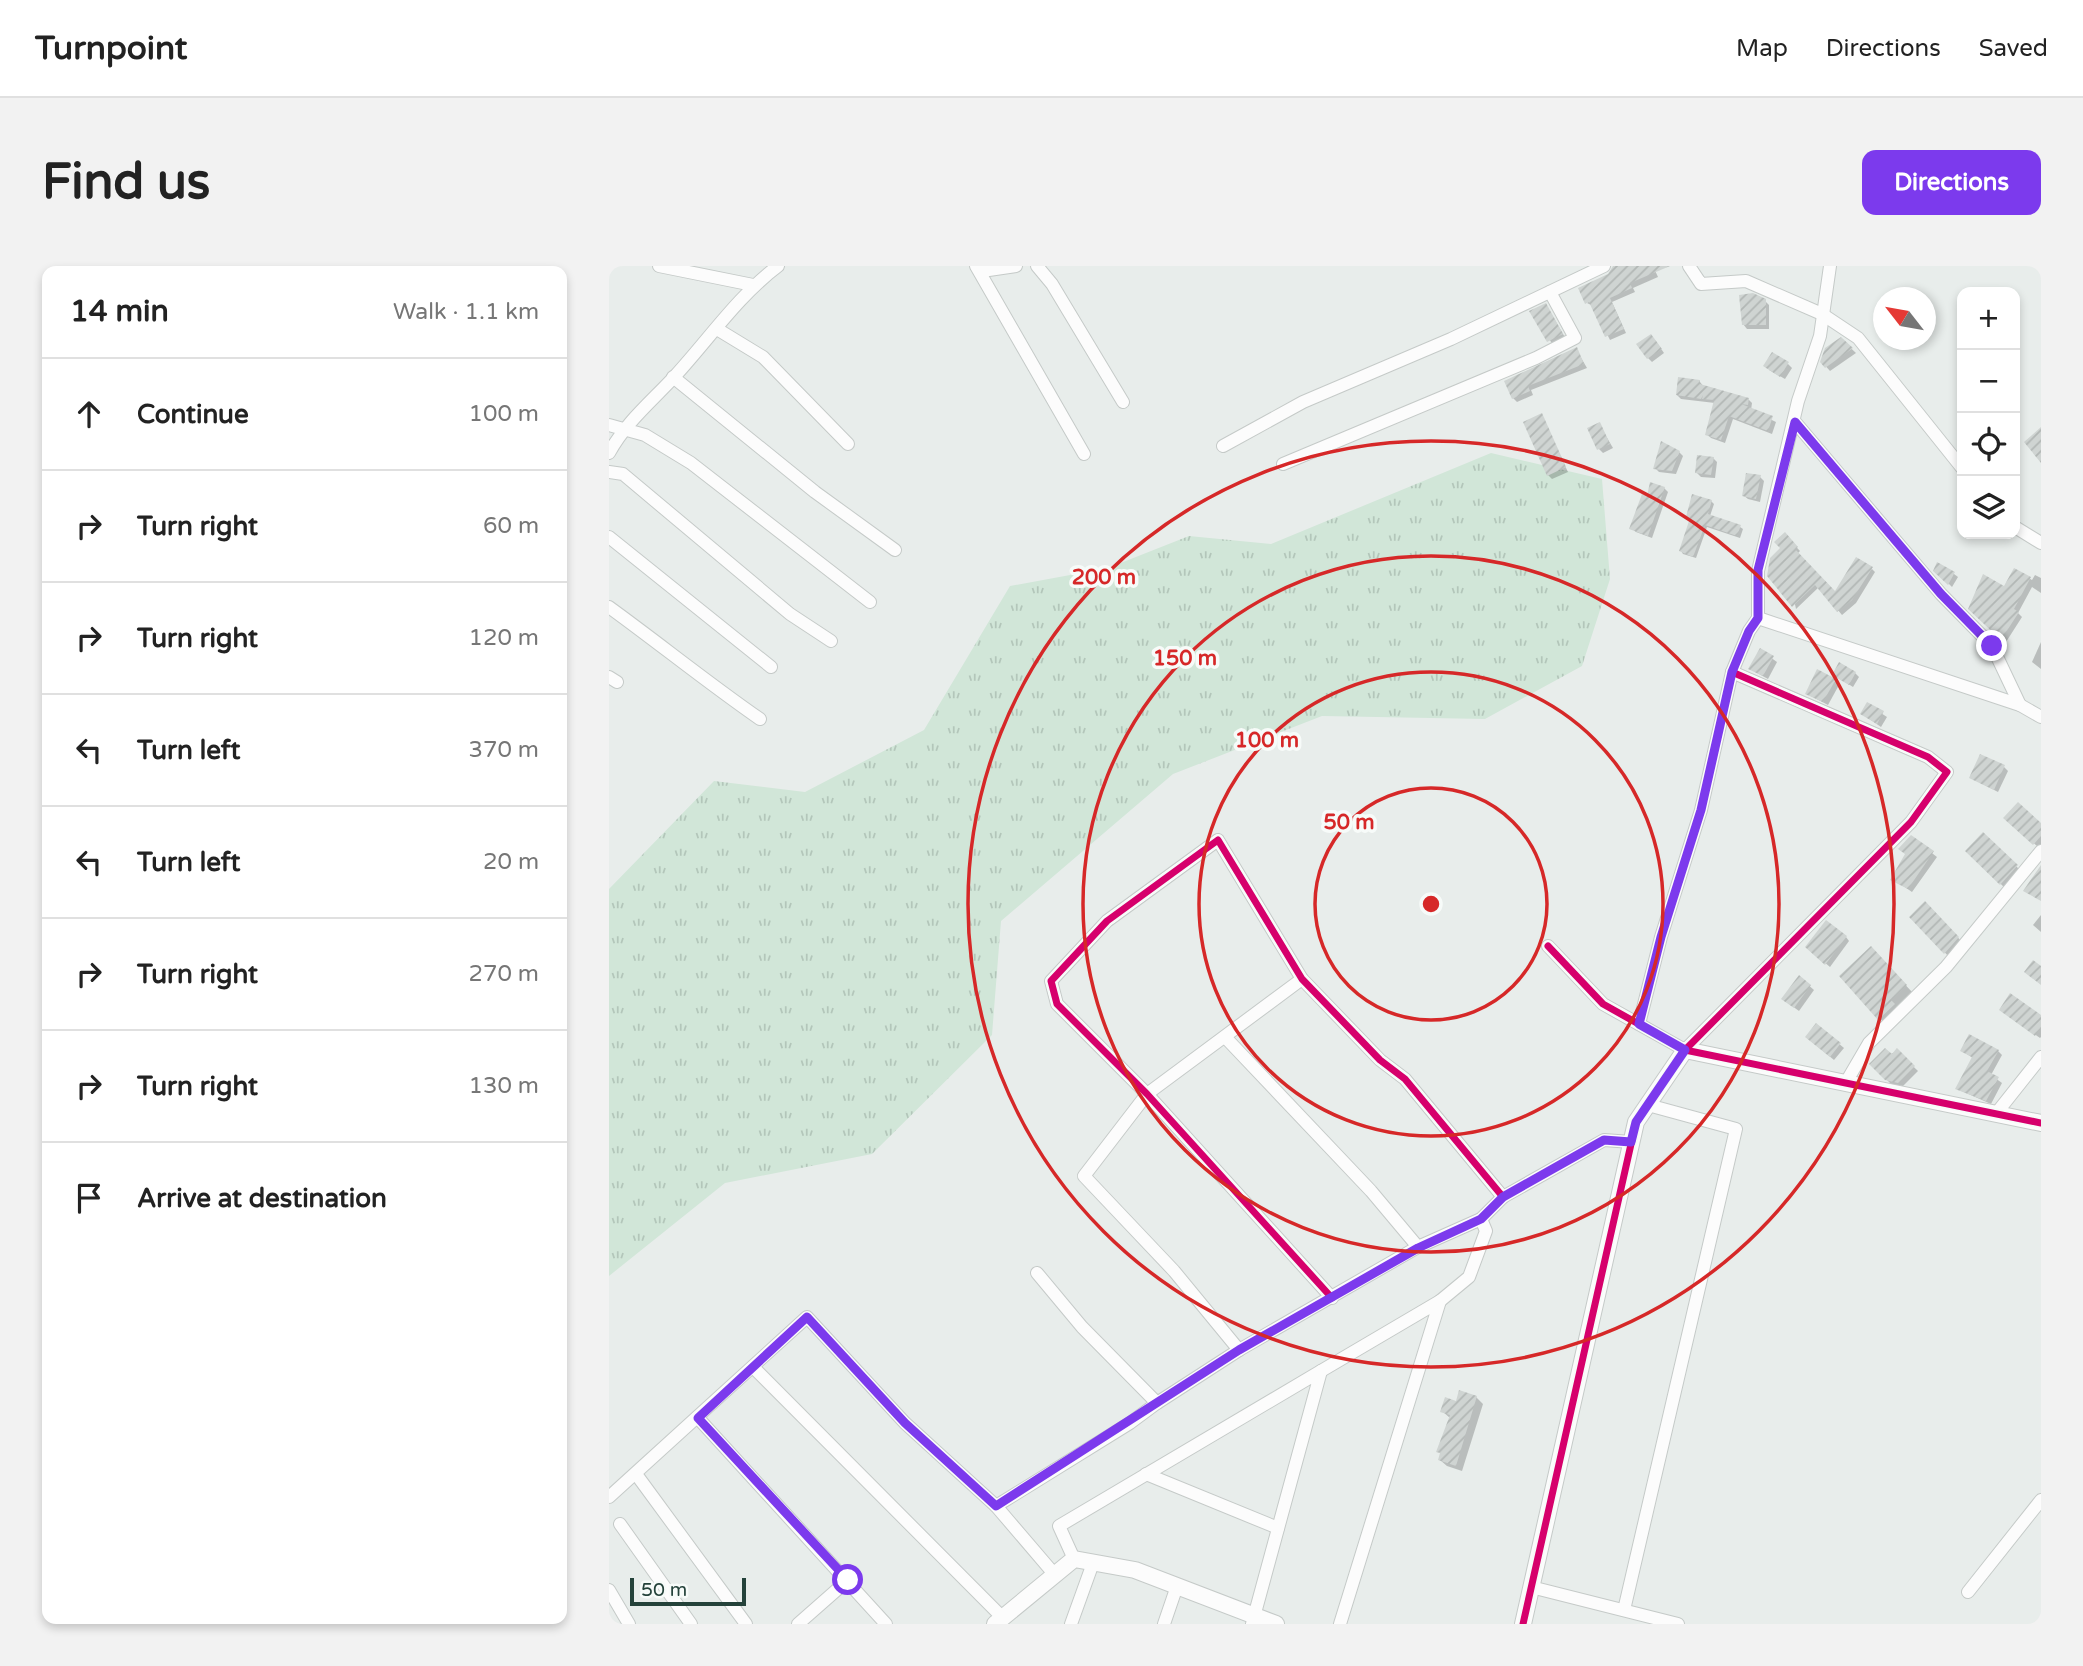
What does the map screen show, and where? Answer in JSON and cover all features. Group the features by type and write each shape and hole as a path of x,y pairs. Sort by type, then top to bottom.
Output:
{"street":[{"path":"659,266 753,285"},
{"path":"609,453 615,427 673,377 753,285 778,266"},
{"path":"1016,266 979,269 1084,454"},
{"path":"1037,266 1052,284 1123,402"},
{"path":"1223,446 1303,402 1451,339 1604,266"},
{"path":"1689,266 1701,284 1746,281 1822,314 1858,338 1957,462"},
{"path":"1746,281 1750,266"},
{"path":"1639,1024 1661,937 1701,810 1732,672 1749,631 1758,618 1758,570 1798,401 1820,336 1830,266"},
{"path":"1283,464 1536,358 1575,338 1550,292"},
{"path":"717,329 763,357 848,444"},
{"path":"673,377 815,492 895,550"},
{"path":"1795,422 1941,594 1992,646 2020,705"},
{"path":"615,427 645,435 691,463 870,602"},
{"path":"609,472 623,474 790,614 831,641"},
{"path":"2020,530 2041,543"},
{"path":"609,537 771,667"},
{"path":"609,607 684,662 701,678 760,719"},
{"path":"1758,618 2020,705 2041,717"},
{"path":"1523,1624 1636,1122 1685,1050 1911,822 1947,772 1928,757 1732,672"},
{"path":"1332,1298 1147,1094 1057,1004 1051,981 1107,921 1218,840 1302,979 1380,1060 1405,1079 1503,1197"},
{"path":"1845,1084 1869,1043 1946,967 2041,851"},
{"path":"1548,946 1603,1004 1685,1050 2041,1123"},
{"path":"1239,1350 1174,1271 1084,1176 1147,1094 1302,979"},
{"path":"1225,1037 1371,1191 1418,1248"},
{"path":"1995,1115 2041,1057"},
{"path":"1624,1610 1736,1129 1648,1105"},
{"path":"996,1506 1091,1444 1130,1423 1239,1350 1418,1248 1481,1219 1503,1197 1604,1140 1631,1142"},
{"path":"1074,1559 1059,1526 1440,1301 1469,1277 1486,1231 1481,1219"},
{"path":"1037,1273 1082,1327 1157,1403"},
{"path":"1341,1624 1440,1301"},
{"path":"609,1497 807,1317 905,1423 996,1506 1055,1575"},
{"path":"753,1367 999,1621 1074,1559"},
{"path":"1253,1620 1321,1371"},
{"path":"698,1418 887,1624"},
{"path":"636,1474 746,1624"},
{"path":"1146,1474 1278,1528"},
{"path":"1969,1591 2041,1500"},
{"path":"620,1524 691,1624"},
{"path":"1074,1559 1135,1570 1253,1620 1276,1624"},
{"path":"1071,1624 1093,1563"},
{"path":"798,1624 848,1580"},
{"path":"1164,1624 1177,1586"},
{"path":"1531,1587 1678,1624"},
{"path":"609,1590 629,1624"}],"green space":[{"path":"1491,453 1602,479 1610,579 1582,666 1485,719 1322,716 1173,774 1001,921 992,1035 872,1154 725,1183 609,1276 609,889 714,781 805,792 924,730 1010,586 1108,568 1189,536 1271,544"}],"building":[{"path":"1613,266 1670,266 1630,283 1632,288 1610,298 1624,329 1605,337 1589,302 1585,304 1578,288 1608,274"},
{"path":"1753,293 1766,299 1766,325 1742,325 1739,295"},
{"path":"1546,303 1563,334 1547,342 1529,311"},
{"path":"1651,334 1662,349 1647,359 1636,344"},
{"path":"1841,337 1853,348 1825,368 1820,362 1825,348"},
{"path":"1577,347 1584,364 1528,386 1530,391 1512,399 1504,381"},
{"path":"1772,352 1789,362 1780,377 1763,366"},
{"path":"1678,377 1700,380 1700,384 1749,398 1748,405 1741,404 1773,416 1768,431 1729,416 1721,440 1705,435 1714,400 1702,399 1703,395 1701,399 1676,395"},
{"path":"1542,413 1566,467 1547,476 1523,422"},
{"path":"1600,422 1610,444 1597,450 1587,428"},
{"path":"2041,427 2041,463 2024,442"},
{"path":"1661,441 1680,451 1672,471 1653,469"},
{"path":"1697,455 1714,457 1711,475 1695,473"},
{"path":"1746,473 1761,475 1756,499 1742,496"},
{"path":"1650,482 1665,487 1648,536 1629,529 1642,494 1647,496"},
{"path":"1692,494 1712,500 1708,514 1741,525 1737,536 1705,525 1693,557 1679,551 1690,518 1686,517"},
{"path":"1785,532 1798,547 1795,549 1835,591 1856,557 1873,567 1852,600 1837,612 1815,585 1792,607 1767,576 1770,558 1780,548 1774,542"},
{"path":"1937,562 1955,572 1948,585 1933,571"},
{"path":"2014,568 2031,577 2014,609 2019,612 2001,640 1968,609 1983,574 2004,586"},
{"path":"1760,648 1774,656 1763,676 1748,669"},
{"path":"1839,662 1856,672 1849,685 1832,675"},
{"path":"1817,669 1836,679 1823,702 1805,694"},
{"path":"1867,702 1884,711 1877,724 1860,714"},
{"path":"1980,754 2005,765 1994,790 1969,778"},
{"path":"2018,802 2041,823 2041,836 2033,845 2003,818"},
{"path":"1983,832 2018,865 2000,885 1965,851"},
{"path":"1911,835 1934,851 1908,889 1890,880 1905,854 1898,849"},
{"path":"2041,865 2041,901 2023,891"},
{"path":"1925,901 1959,937 1944,954 1909,917"},
{"path":"1826,920 1847,936 1825,965 1805,947"},
{"path":"1871,946 1907,985 1891,1000 1895,1004 1878,1020 1839,976"},
{"path":"2033,960 2041,966 2041,985 2024,972"},
{"path":"1799,975 1811,985 1794,1008 1781,999"},
{"path":"2010,993 2041,1015 2041,1027 2035,1036 1999,1010"},
{"path":"1816,1023 1841,1043 1830,1057 1805,1037"},
{"path":"1969,1034 1999,1050 1987,1071 1999,1077 1986,1101 1955,1089 1972,1057 1960,1051"},
{"path":"1885,1048 1892,1054 1897,1048 1915,1066 1898,1083 1885,1080 1869,1064"},
{"path":"1459,1390 1477,1396 1456,1466 1438,1460 1440,1453 1436,1452 1450,1415 1440,1412 1445,1397 1456,1401"}],"cycle path":[{"path":"1548,946 1603,1004 1685,1050 1911,822 1947,772 1928,757 1732,672"},
{"path":"1332,1298 1147,1094 1057,1004 1051,981 1107,921 1218,840 1302,979 1380,1060 1405,1079 1503,1197"},
{"path":"1523,1624 1636,1122 1685,1050 2041,1123"}],"route":[{"path":"848,1580 698,1418 807,1317 905,1423 996,1506 1091,1444 1130,1423 1239,1350 1418,1248 1481,1219 1503,1197 1604,1140 1631,1142 1636,1122 1685,1050 1639,1024 1661,937 1701,810 1732,672 1749,631 1758,618 1758,570 1795,422 1941,594 1992,646"}]}
